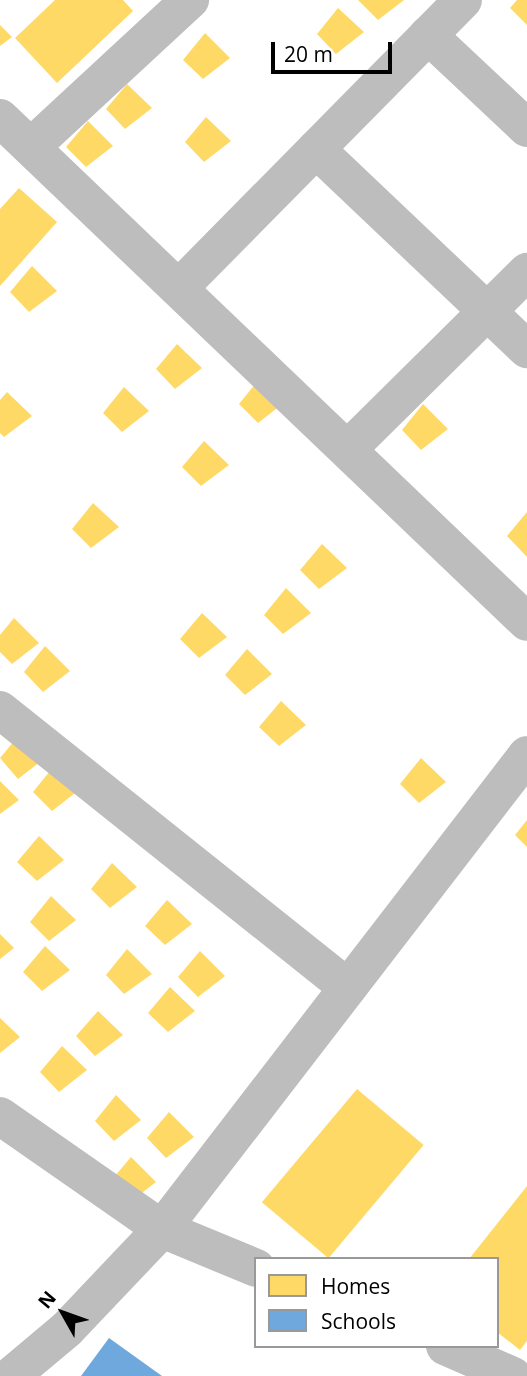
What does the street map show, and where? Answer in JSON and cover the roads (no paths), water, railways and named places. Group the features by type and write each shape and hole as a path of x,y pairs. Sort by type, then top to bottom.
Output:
{"street":[{"path":"31,147 190,0"},
{"path":"180,287 463,0"},
{"path":"428,36 527,128"},
{"path":"0,118 348,450 522,605"},
{"path":"316,149 527,349"},
{"path":"348,450 527,272"},
{"path":"0,710 348,988"},
{"path":"11,1376 66,1329 162,1229 527,755"},
{"path":"0,1116 162,1229 254,1267"},
{"path":"450,1348 513,1376"}]}
